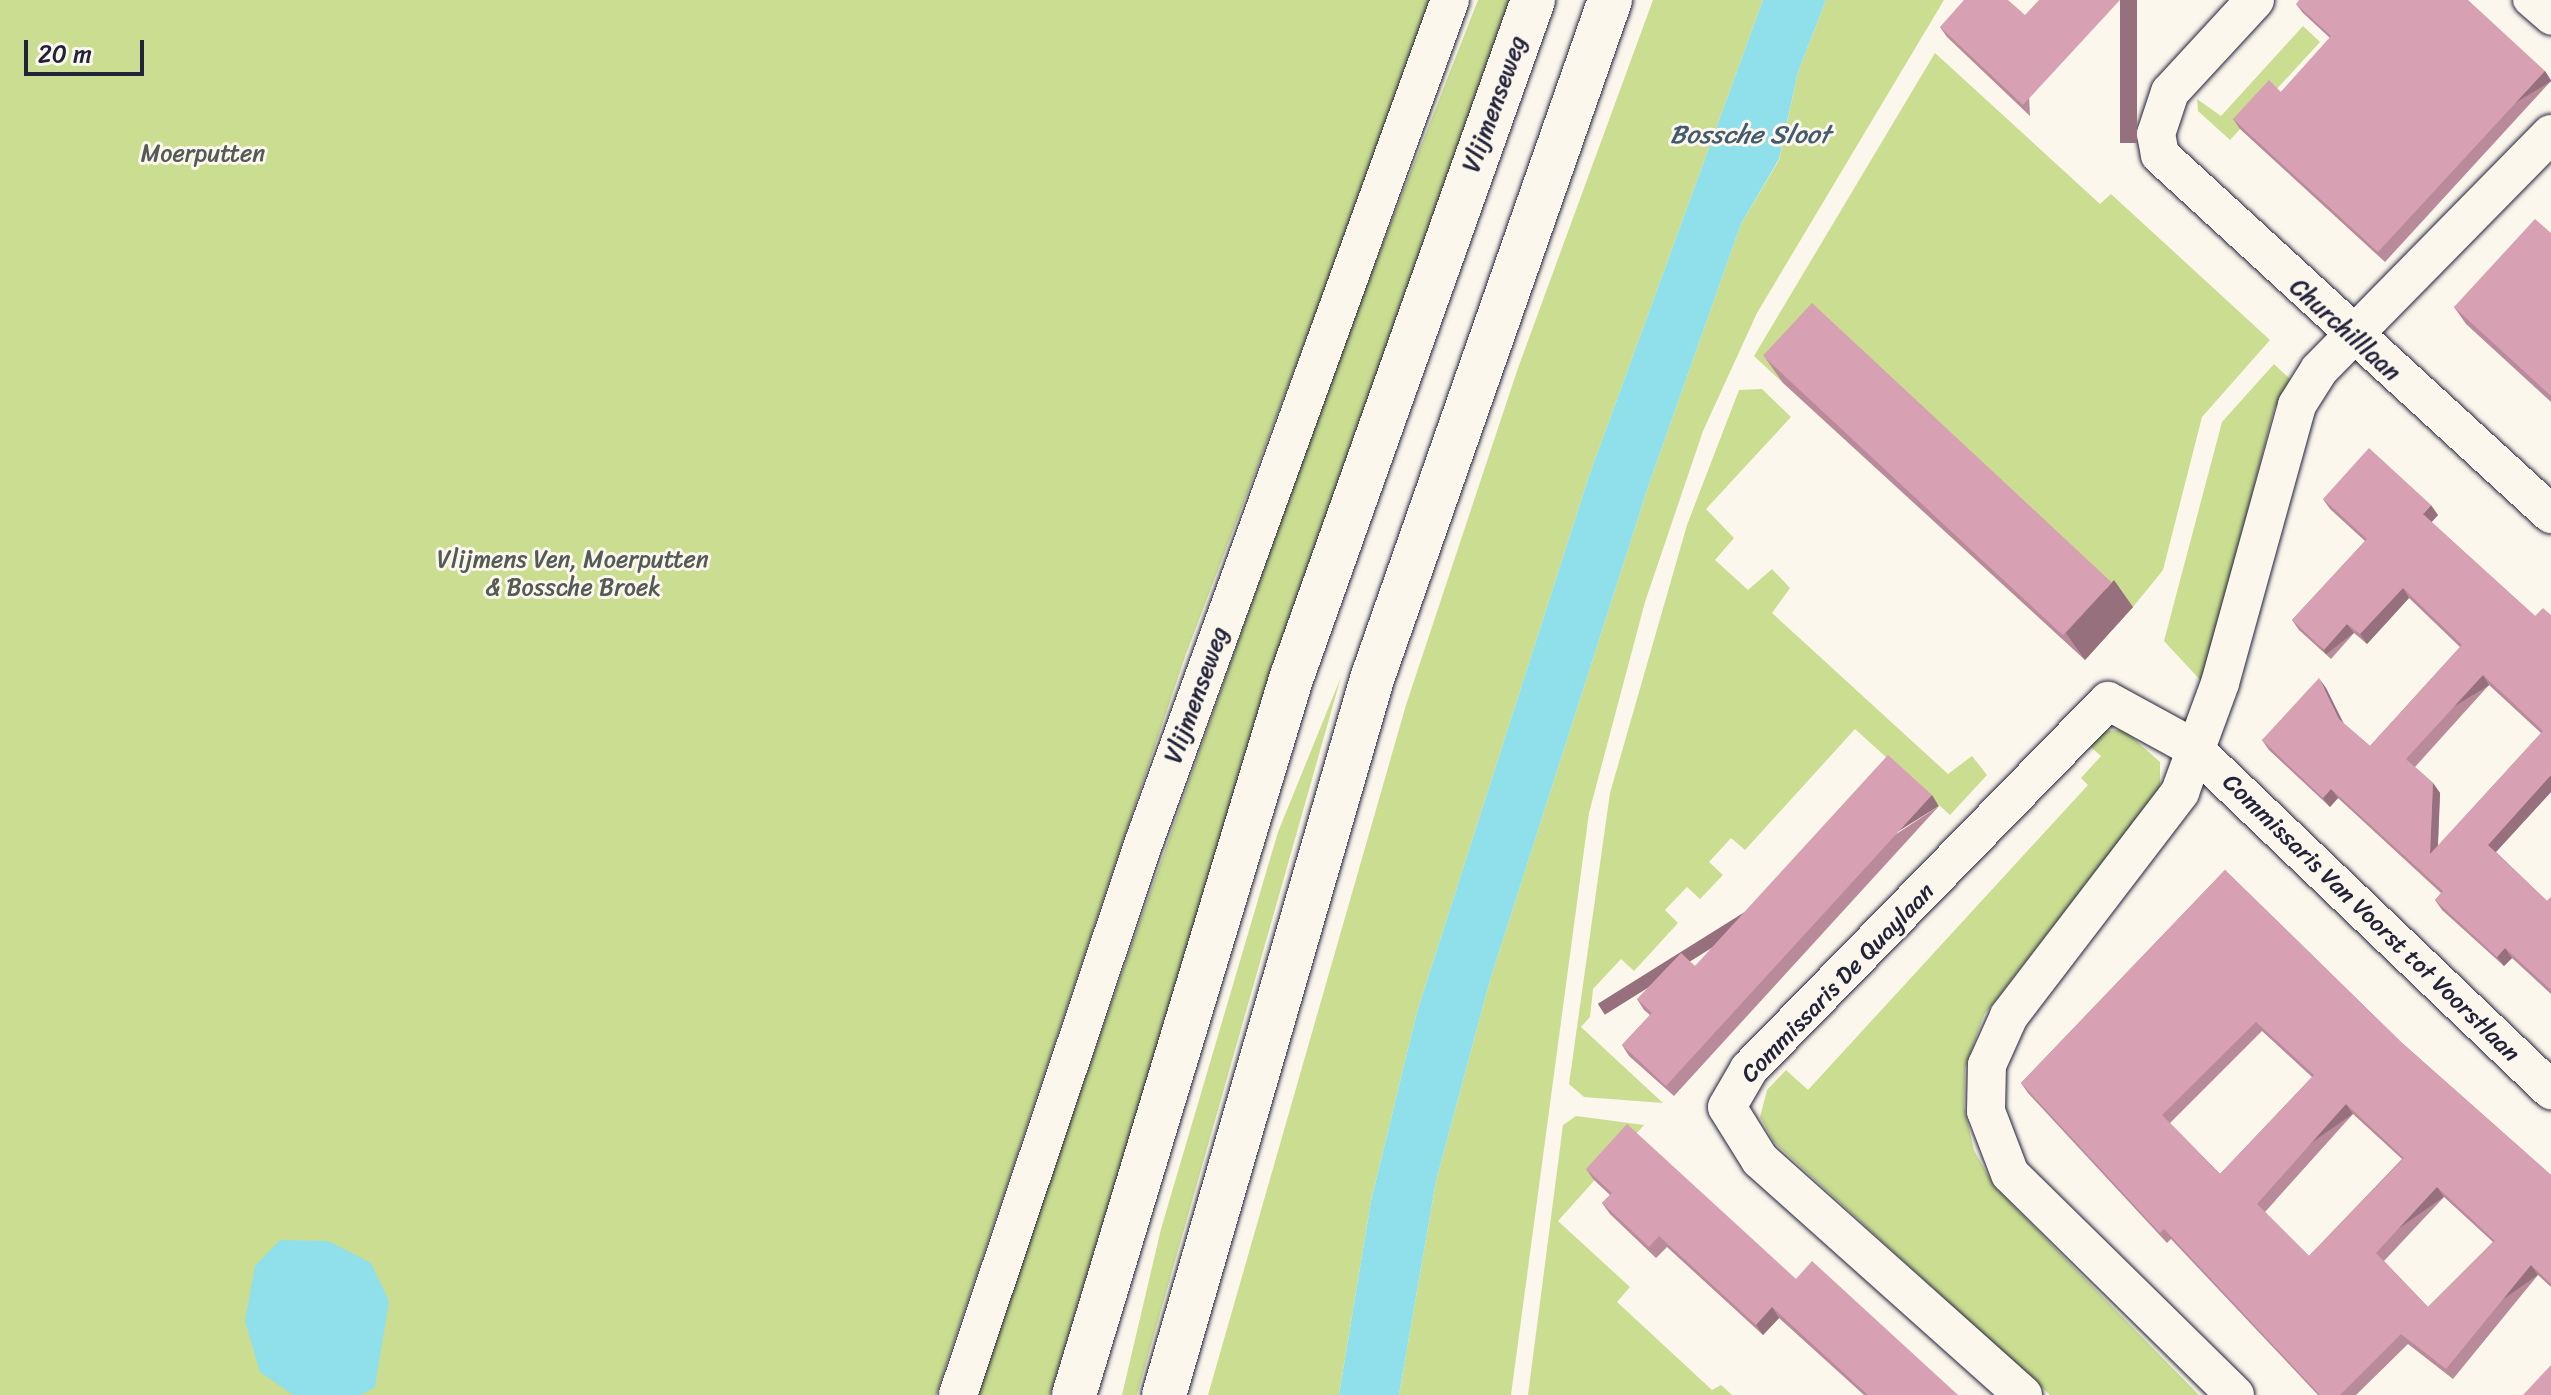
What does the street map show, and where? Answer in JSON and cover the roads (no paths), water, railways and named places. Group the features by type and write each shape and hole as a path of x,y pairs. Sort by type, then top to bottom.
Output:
{"main road":[{"name":"Vlijmenseweg","path":"1074,1395 1291,679 1533,0"},
{"path":"1164,1395 1372,679 1467,390 1610,0"}],"street":[{"name":"Vlijmenseweg","path":"958,1395 1144,842 1450,0"},
{"name":"Churchilllaan","path":"2255,0 2170,92 2156,134 2172,172 2551,514"},
{"path":"2528,0 2551,20"},
{"path":"2235,1395 2010,1174 1986,1111 1987,1065 2009,1016 2180,792 2192,747 2220,683 2297,405 2319,370 2355,340 2551,134"},
{"name":"Commissaris De Quaylaan","path":"2023,1395 1760,1160 1727,1107 1749,1069 2108,701 2192,747"},
{"name":"Commissaris Van Voorst tot Voorstlaan","path":"2192,747 2551,1090"}],"water":[{"name":"Bossche Sloot","path":"1763,0 1826,0 1798,72 1779,159 1741,224 1649,484 1490,980 1436,1181 1399,1395 1339,1395 1371,1201 1417,1012 1589,476"},
{"path":"280,1240 328,1241 371,1263 389,1301 375,1387 361,1395 293,1395 260,1372 245,1321 255,1266"}],"park label":[{"name":"Moerputten","path":"203,154"},
{"name":"Vlijmens Ven, Moerputten & Bossche Broek","path":"573,574"}]}
